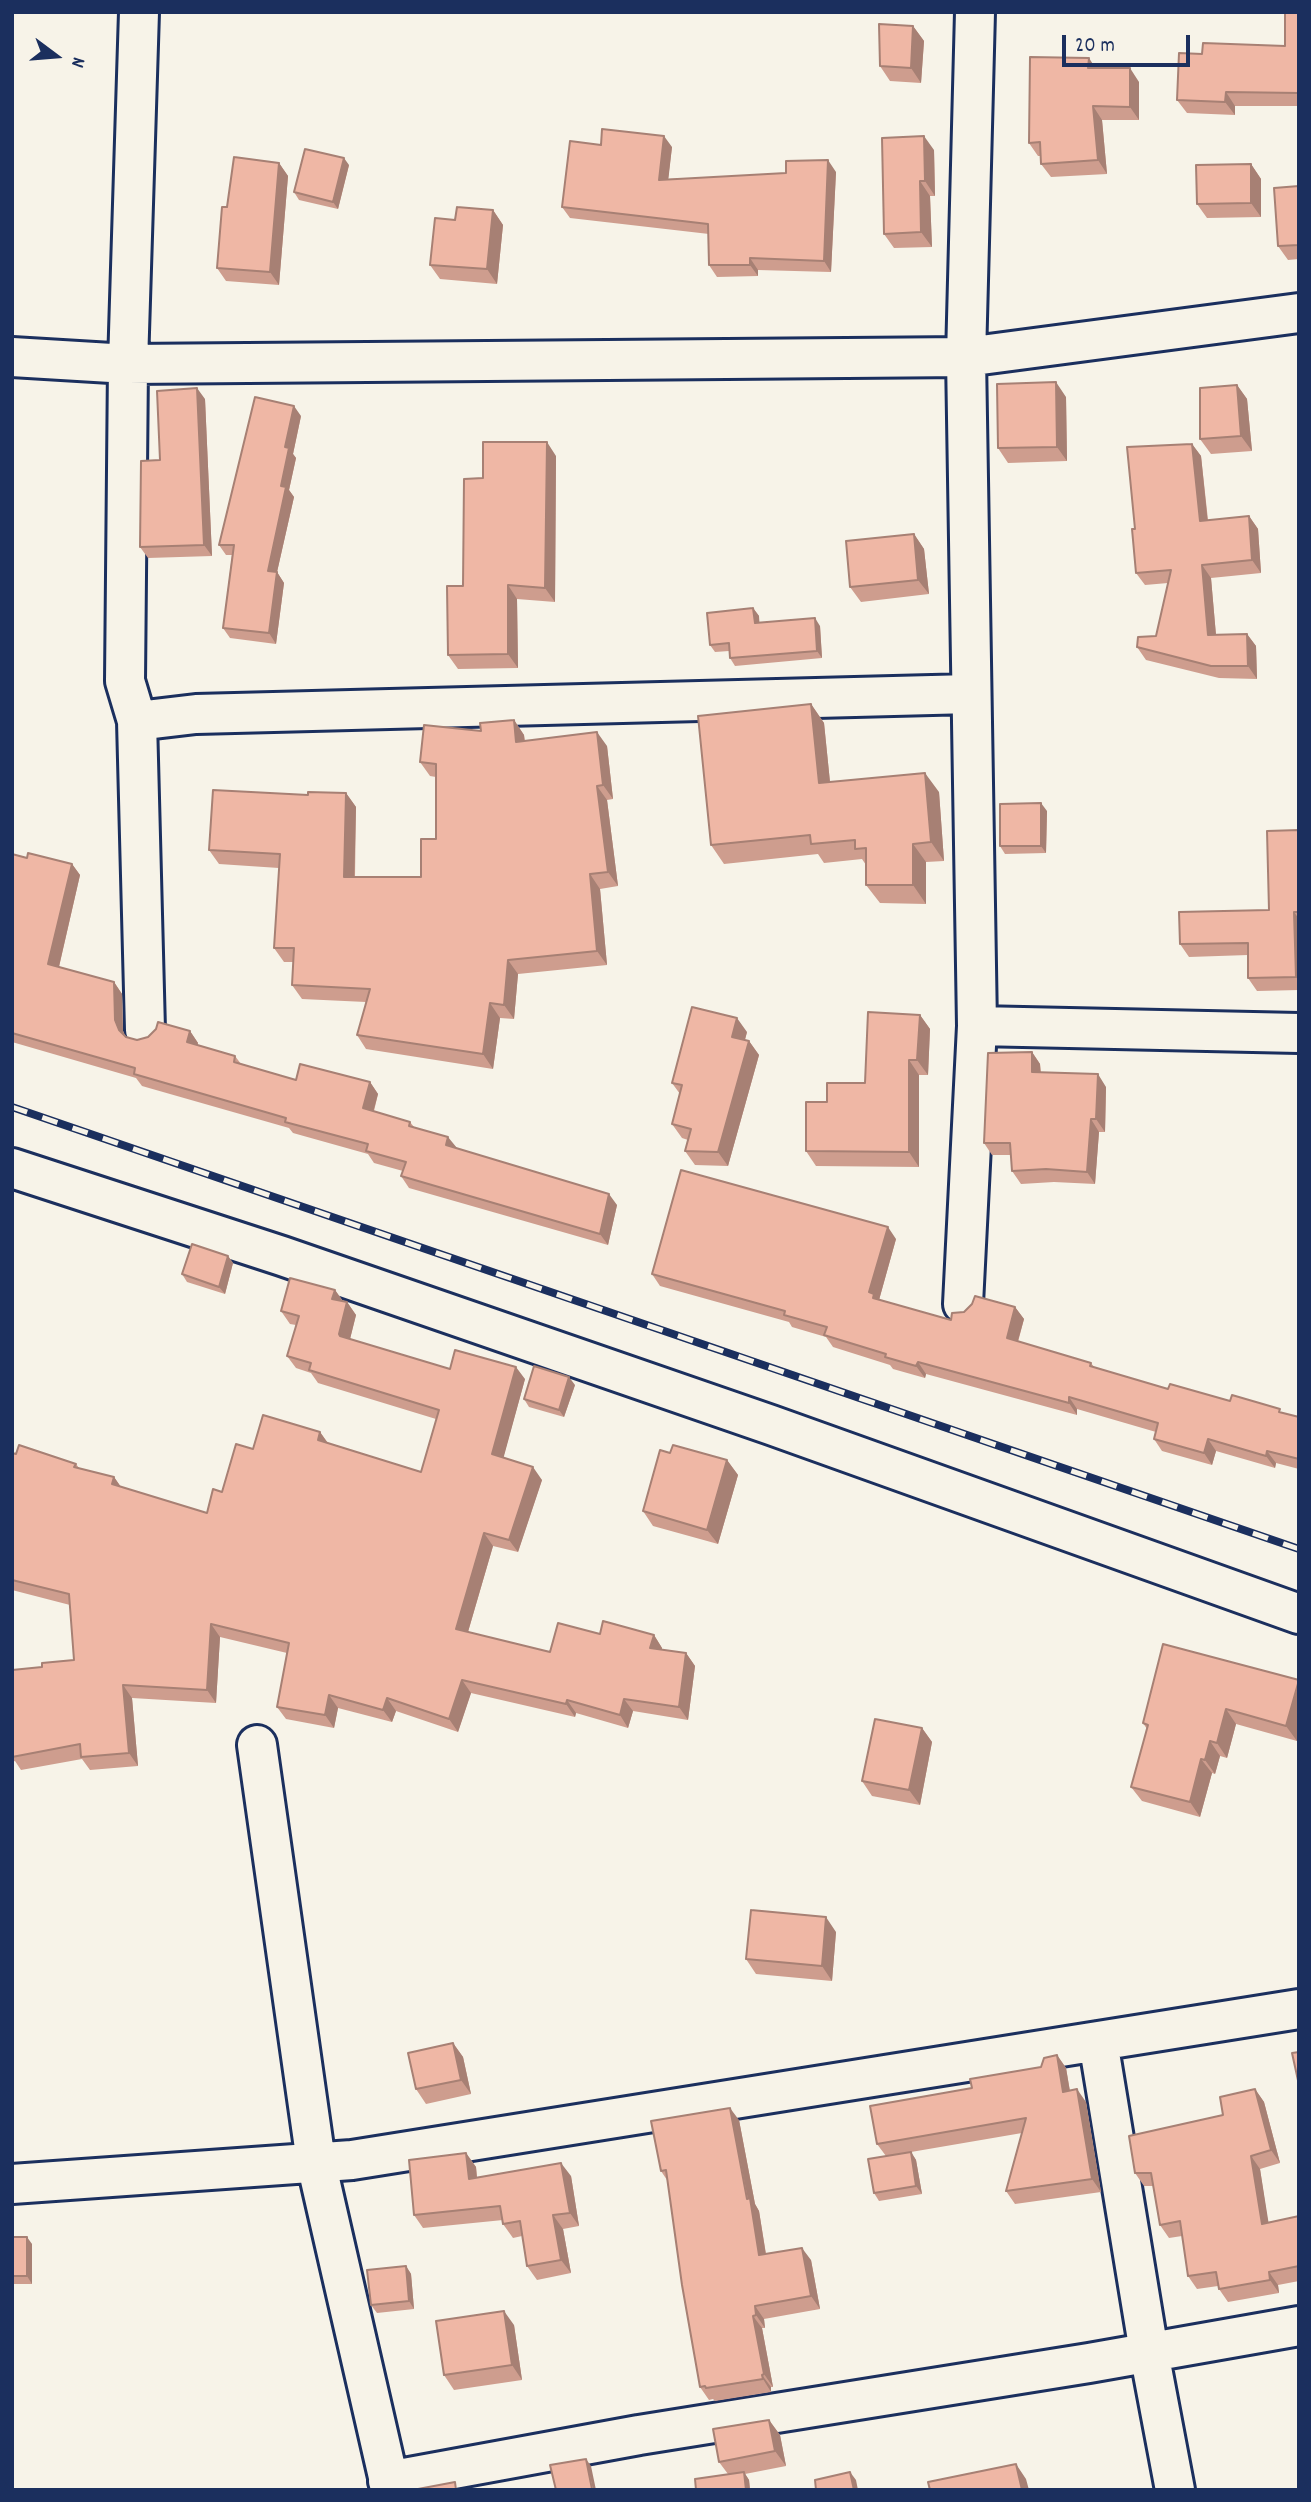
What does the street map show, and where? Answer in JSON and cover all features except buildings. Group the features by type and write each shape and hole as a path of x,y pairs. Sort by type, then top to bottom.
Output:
{"street":[{"path":"139,12 128,364 125,681 136,721 145,1030"},
{"path":"963,1304 977,1026 966,357 975,12"},
{"path":"12,357 128,364 966,357 1299,313"},
{"path":"136,721 196,714 971,694"},
{"path":"977,1026 1299,1033"},
{"path":"12,1168 282,1256 758,1420 1299,1614"},
{"path":"257,1745 316,2162 389,2485 639,2435 1149,2353 1299,2326"},
{"path":"12,2184 380,2156 1299,2009"},
{"path":"1098,2041 1149,2353 1175,2490"}],"railway":[{"path":"12,1107 1299,1549"}]}
